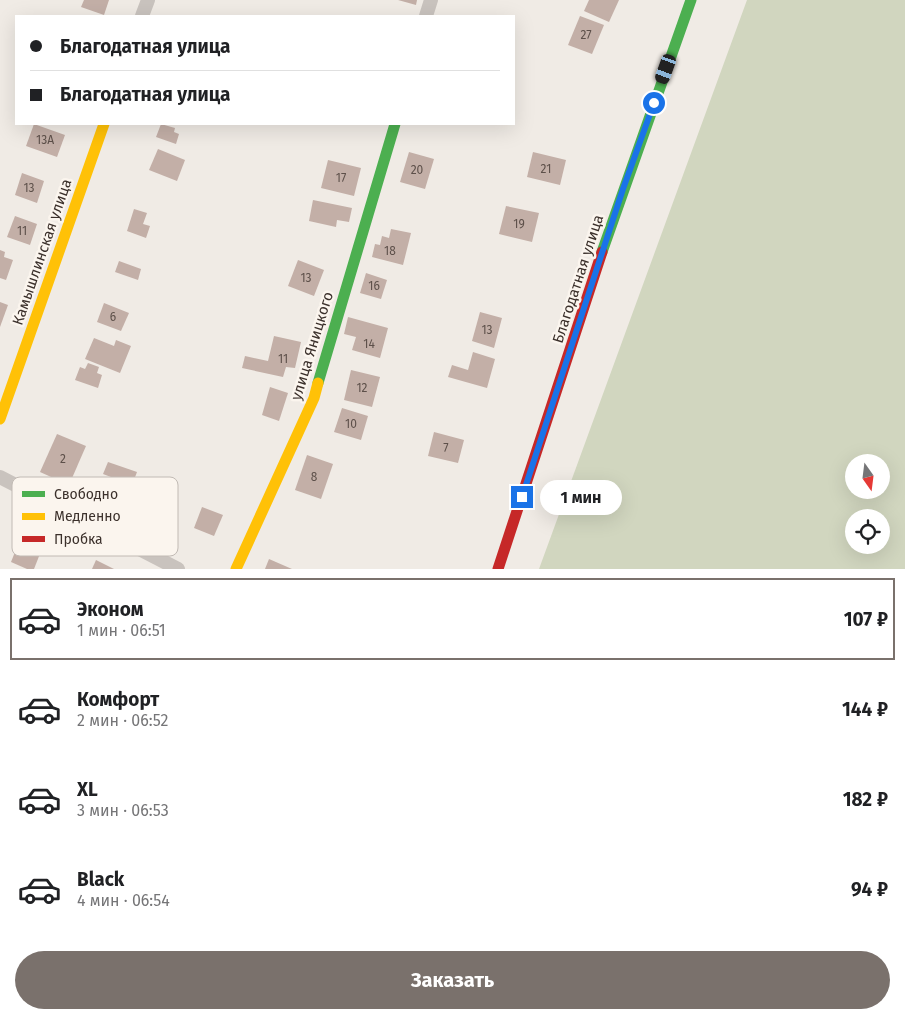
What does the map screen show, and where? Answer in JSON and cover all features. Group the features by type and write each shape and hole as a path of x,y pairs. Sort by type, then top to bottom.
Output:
{"street":[{"path":"142,15 148,0"},
{"path":"426,15 431,0"},
{"name":"Благодатная улица","path":"498,569 623,189 691,0"},
{"name":"Камышлинская улица","path":"0,419 104,125"},
{"name":"улица Яницкого","path":"236,569 314,398 395,125"},
{"path":"0,477 12,483"},
{"path":"153,556 178,569"}],"green space":[{"path":"747,0 905,0 905,569 539,569"}],"building":[{"path":"84,0 109,0 104,15 81,7"},
{"path":"398,0 417,0 416,5"},
{"path":"589,0 619,0 609,22 584,11"},
{"path":"580,16 604,25 592,54 568,45"},
{"path":"34,125 65,135 57,157 26,146"},
{"path":"161,125 175,128 174,132 179,134 176,144 156,137"},
{"path":"158,149 185,160 177,181 149,170"},
{"path":"409,152 434,159 425,189 400,182"},
{"path":"533,152 566,160 560,185 527,177"},
{"path":"328,160 361,168 354,196 321,188"},
{"path":"22,173 44,181 37,203 15,195"},
{"path":"313,200 352,208 349,222 337,220 336,227 309,221"},
{"path":"506,206 539,213 532,242 499,234"},
{"path":"134,209 147,213 143,224 150,226 146,238 127,231"},
{"path":"15,216 37,224 30,245 7,237"},
{"path":"391,229 411,233 403,265 372,257 375,244 380,245 382,236 389,238"},
{"path":"0,250 5,252 4,257 13,260 6,280 0,278"},
{"path":"298,260 324,270 314,296 288,286"},
{"path":"119,261 141,269 138,280 115,272"},
{"path":"366,273 387,280 381,299 360,293"},
{"path":"0,302 8,305 0,327"},
{"path":"104,303 129,313 121,331 97,322"},
{"path":"480,312 502,318 494,348 472,341"},
{"path":"348,317 388,328 380,358 352,350 356,337 344,334"},
{"path":"274,336 301,342 295,368 286,367 283,377 242,368 245,356 268,361"},
{"path":"94,338 114,346 116,340 131,346 120,373 85,359"},
{"path":"473,352 495,359 487,388 448,377 452,365 468,370"},
{"path":"88,363 99,367 97,373 102,375 98,388 75,380 80,367 85,369"},
{"path":"351,370 380,377 372,407 344,400"},
{"path":"270,387 288,393 279,421 262,415"},
{"path":"342,408 368,416 361,440 334,432"},
{"path":"434,432 464,440 458,463 428,456"},
{"path":"57,434 86,446 72,477 51,477 40,472"},
{"path":"307,455 333,464 321,499 295,490"},
{"path":"108,462 137,472 135,477 111,477 103,474"},
{"path":"202,507 223,515 214,536 194,528"},
{"path":"13,556 39,556 34,569 27,569 11,562"},
{"path":"269,559 292,569 265,569"},
{"path":"96,560 114,569 92,569"}],"traffic: fast":[{"path":"602,252 691,0"},
{"path":"318,383 395,125"}],"traffic: slow":[{"path":"0,419 104,125"},
{"path":"236,569 314,398 318,383"}],"traffic: jam":[{"path":"498,569 602,252"}],"route":[{"path":"522,497 623,189 654,103"}]}
